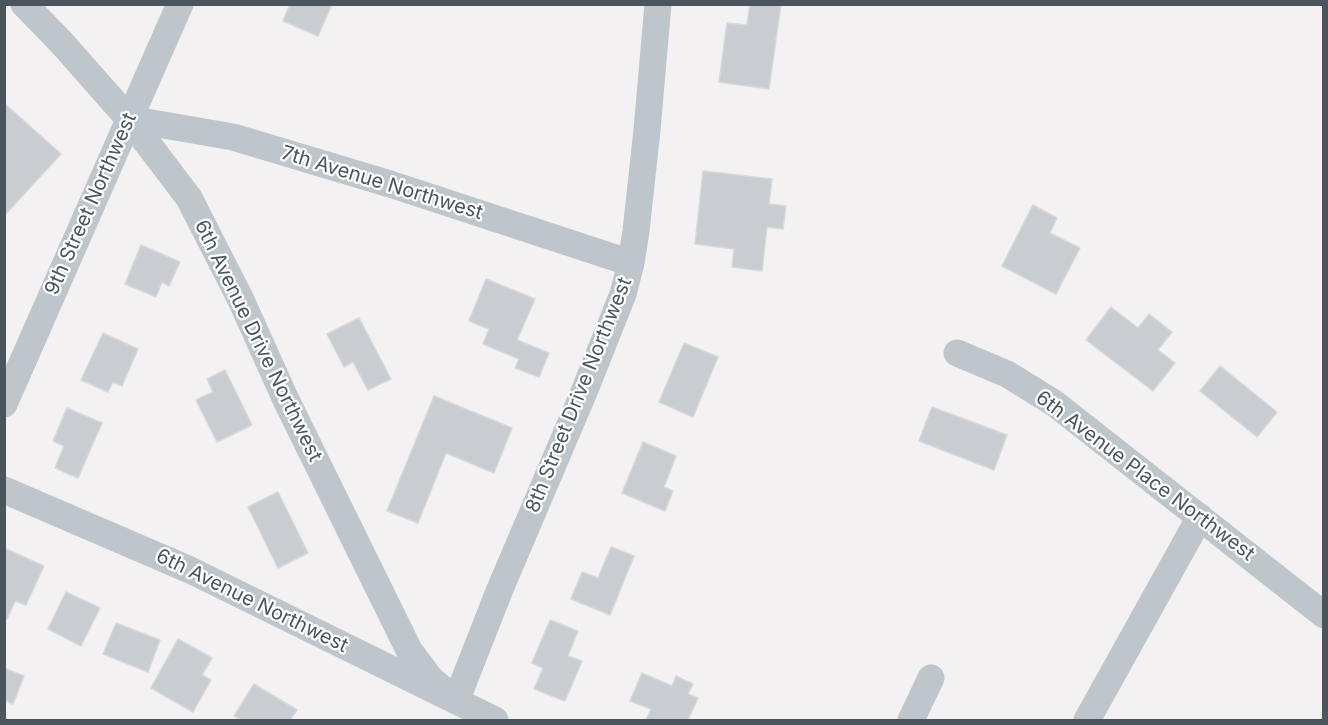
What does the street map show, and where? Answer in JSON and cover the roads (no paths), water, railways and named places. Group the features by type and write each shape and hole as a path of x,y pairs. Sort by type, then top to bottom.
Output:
{"street":[{"name":"6th Avenue Drive Northwest","path":"24,4 129,119 189,198 241,300 286,400 409,650 430,678 456,701"},
{"name":"9th Street Northwest","path":"4,404 180,4"},
{"name":"8th Street Drive Northwest","path":"456,701 623,294 631,263 647,130 658,4"},
{"name":"7th Avenue Northwest","path":"129,119 233,137 390,184 631,263"},
{"name":"6th Avenue Place Northwest","path":"957,353 1007,374 1054,403 1323,615"},
{"name":"6th Avenue Northwest","path":"4,490 190,570 495,720"},
{"path":"1087,720 1200,518"},
{"path":"911,720 931,678"}]}
